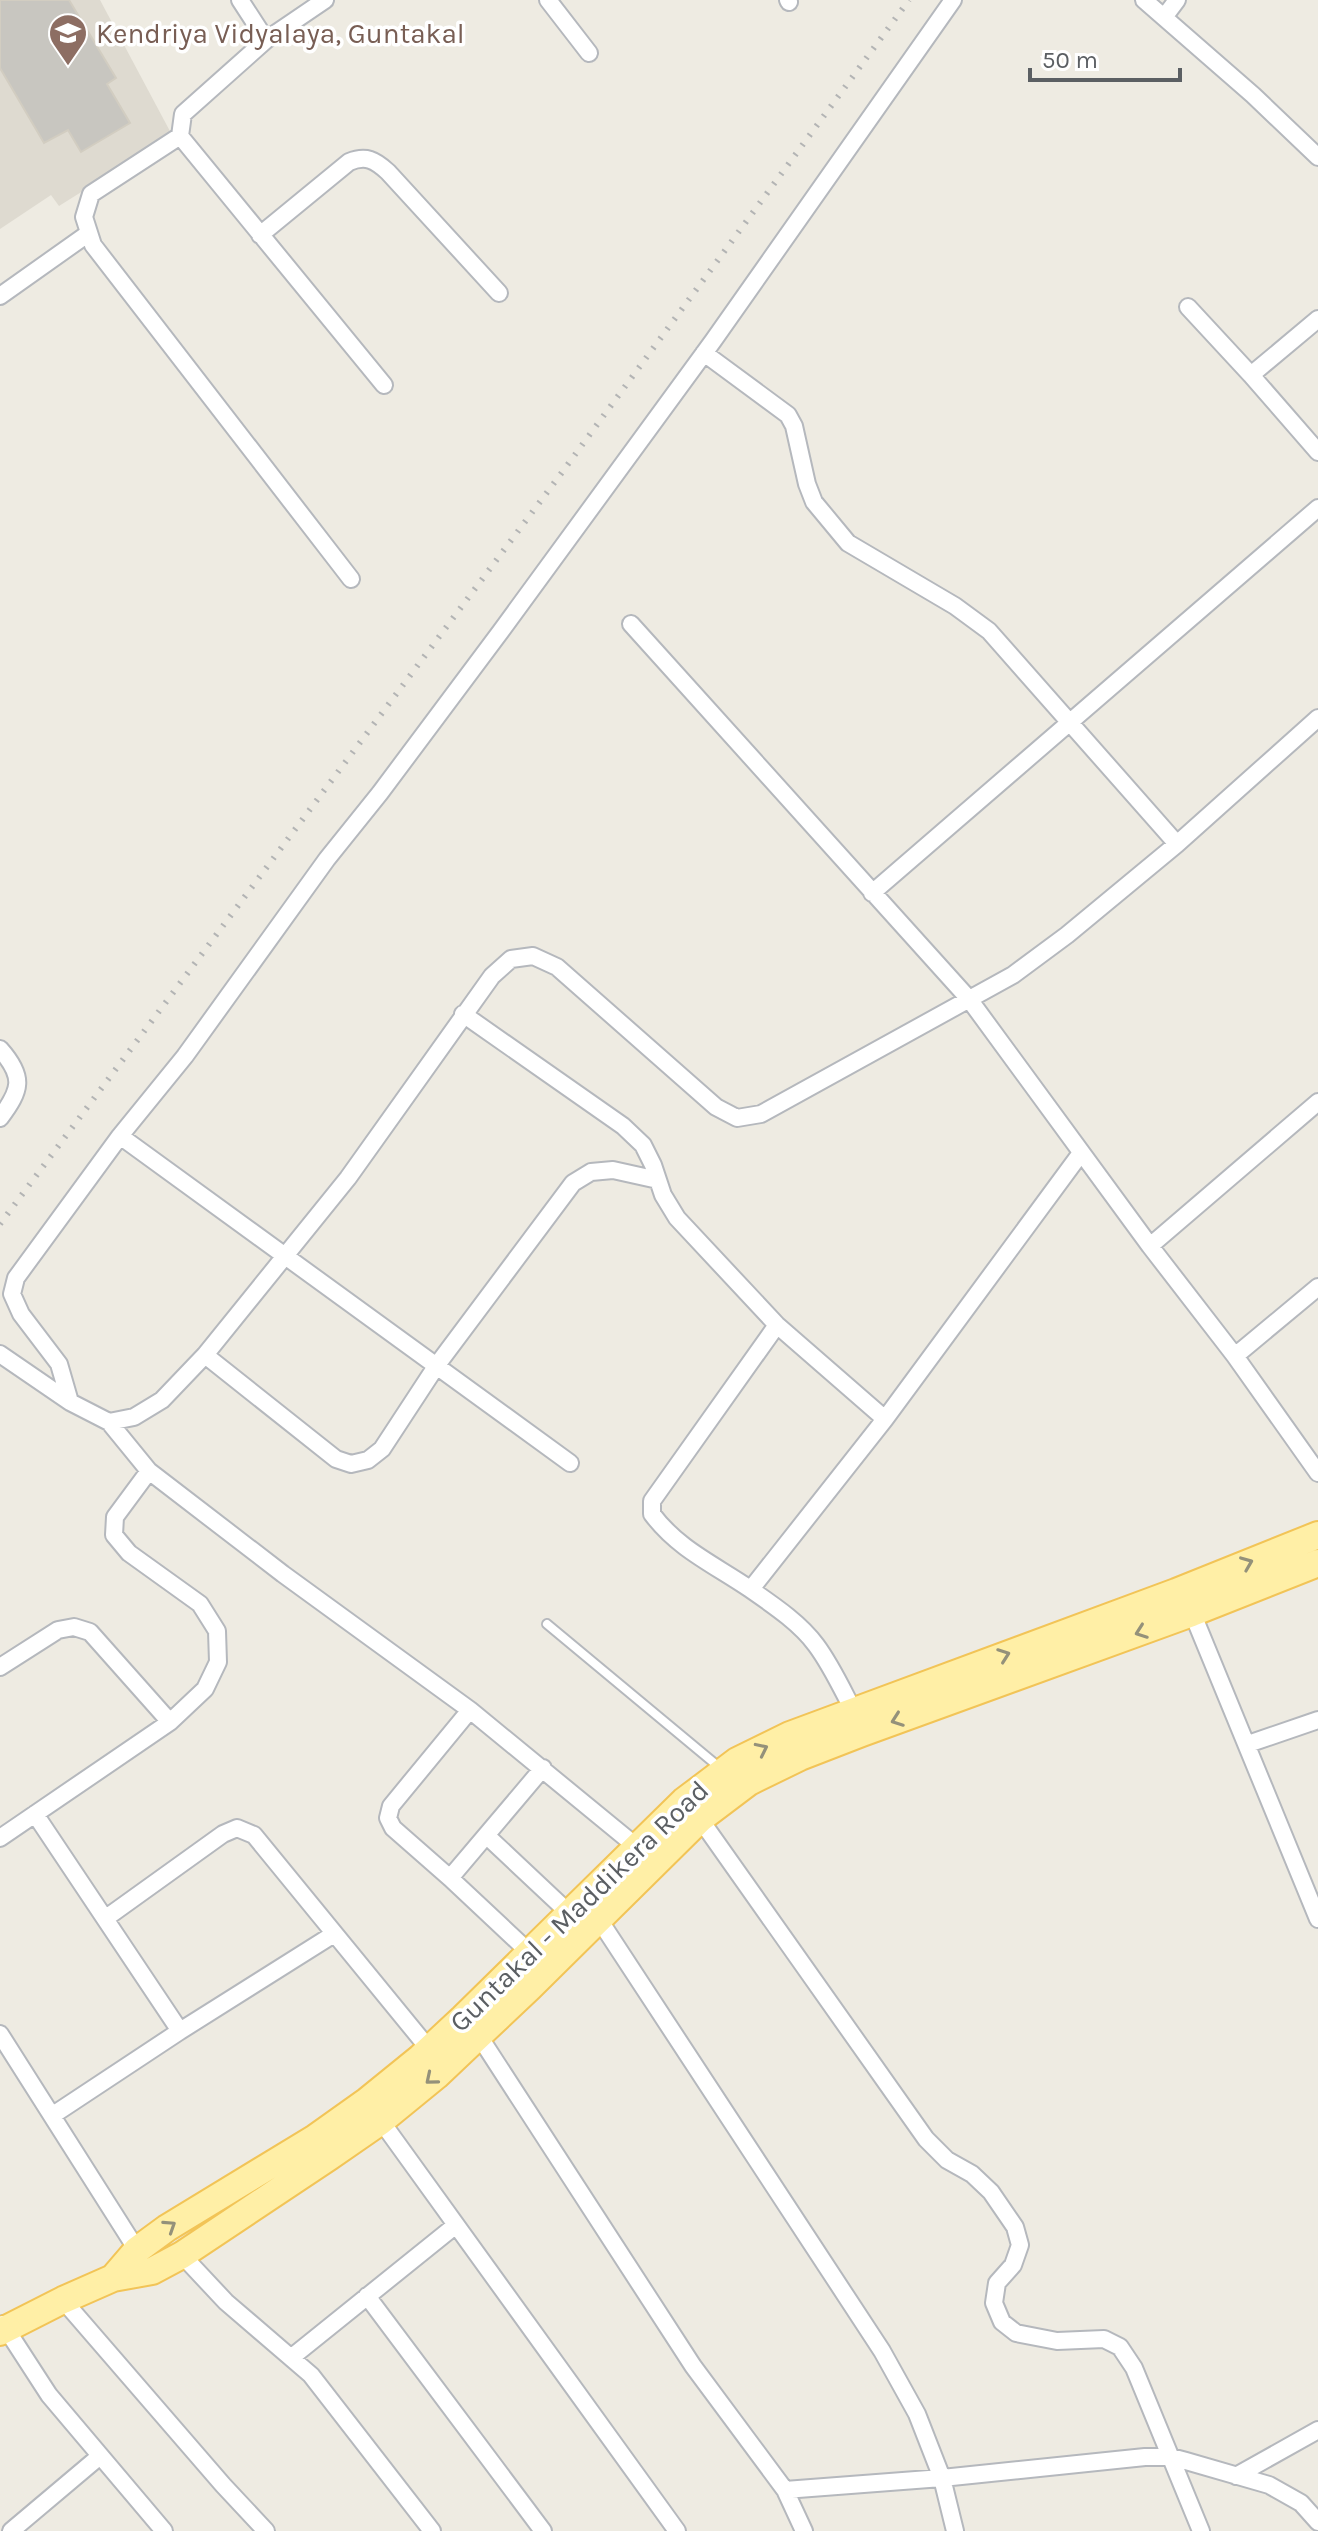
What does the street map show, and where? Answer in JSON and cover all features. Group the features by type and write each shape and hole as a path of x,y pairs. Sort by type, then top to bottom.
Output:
{"main road":[{"name":"Guntakal - Maddikera Road","path":"113,2278 137,2250 167,2228 315,2138 374,2111 436,2076 700,1819 749,1782 800,1757 1188,1601 1318,1535"},
{"name":"Guntakal - Maddikera Road","path":"2,2327 113,2278 152,2271 182,2255 374,2111 429,2049 684,1801 737,1761 790,1735 853,1710 1188,1601 1318,1563"}],"street":[{"path":"240,0 266,40"},
{"path":"325,0 266,40 183,114 180,136 384,385"},
{"path":"548,0 589,53"},
{"path":"70,1402 59,1364 21,1314 12,1294 16,1278 120,1136 185,1056 327,859 492,644 704,353 953,0"},
{"path":"1144,0 1253,95 1318,157"},
{"path":"1165,16 1177,0"},
{"path":"180,136 91,194 84,217 93,245 351,579"},
{"path":"260,235 349,162 359,158 369,159 388,172 499,293"},
{"path":"0,296 89,233"},
{"path":"1188,307 1318,452"},
{"path":"1251,375 1318,319"},
{"path":"704,353 788,415 794,426 814,502 848,543 989,631 1177,844"},
{"path":"872,893 1318,508"},
{"path":"631,624 969,999 1150,1246 1235,1356 1318,1473"},
{"path":"109,1422 134,1417 162,1400 205,1355 348,1178 463,1014 492,976 511,959 533,956 557,967 716,1107 737,1118 761,1114 1013,975 1067,935 1177,844 1318,718"},
{"path":"463,1014 623,1126 643,1145 663,1195 677,1218 777,1325 885,1419"},
{"path":"0,1049 18,1076 18,1090 0,1118"},
{"path":"1150,1246 1318,1102"},
{"path":"120,1136 570,1463"},
{"path":"751,1589 885,1419 1081,1153"},
{"path":"205,1355 336,1459 351,1464 368,1460 382,1449 437,1365 573,1183 591,1172 613,1170 658,1180"},
{"path":"1235,1356 1318,1287"},
{"path":"777,1325 652,1501 652,1514 680,1545 751,1589 793,1621 815,1643 853,1710"},
{"path":"0,1354 70,1402 109,1422 149,1471 283,1574 470,1710 637,1847"},
{"path":"0,1838 170,1722 205,1689 218,1662 217,1631 200,1604 129,1553 114,1535 115,1517 149,1471"},
{"path":"1188,1601 1311,1882 1318,1919"},
{"path":"0,1667 58,1630 74,1627 90,1632 170,1722"},
{"path":"470,1710 391,1806 388,1818 393,1828 530,1953"},
{"path":"1248,1744 1318,1720"},
{"path":"450,1878 543,1768"},
{"path":"35,1814 180,2031"},
{"path":"700,1819 926,2139 947,2160 972,2174 991,2192 1015,2227 1020,2245 1013,2265 997,2283 994,2303 1002,2322 1016,2333 1057,2341 1104,2339 1120,2347 1134,2368 1201,2531"},
{"path":"106,1918 223,1834 237,1828 254,1835 429,2049"},
{"path":"487,1836 569,1913"},
{"path":"598,1918 882,2351 917,2414 942,2478 955,2531"},
{"path":"53,2115 334,1934"},
{"path":"0,2034 137,2250"},
{"path":"479,2036 693,2366 785,2490 804,2531"},
{"path":"374,2111 677,2531"},
{"path":"292,2357 456,2225"},
{"path":"182,2255 226,2302 311,2375 432,2531"},
{"path":"367,2296 543,2531"},
{"path":"63,2300 266,2531"},
{"path":"2,2327 49,2395 164,2531"},
{"path":"1236,2476 1318,2430"},
{"path":"11,2531 100,2456"},
{"path":"785,2490 1171,2457 1269,2485 1301,2503 1318,2522"}],"lane":[{"path":"547,1624 723,1770"}],"shaded area":[{"name":"Kendriya Vidyalaya, Guntakal","path":"0,0 100,0 172,135 59,206 51,195 0,229"}],"building":[{"path":"0,0 69,0 116,78 107,84 130,123 81,152 68,130 44,143 0,68"}],"railway":[{"path":"0,1224 560,475 909,0"}],"place":[{"name":"Kendriya Vidyalaya, Guntakal","path":"68,67"}]}
